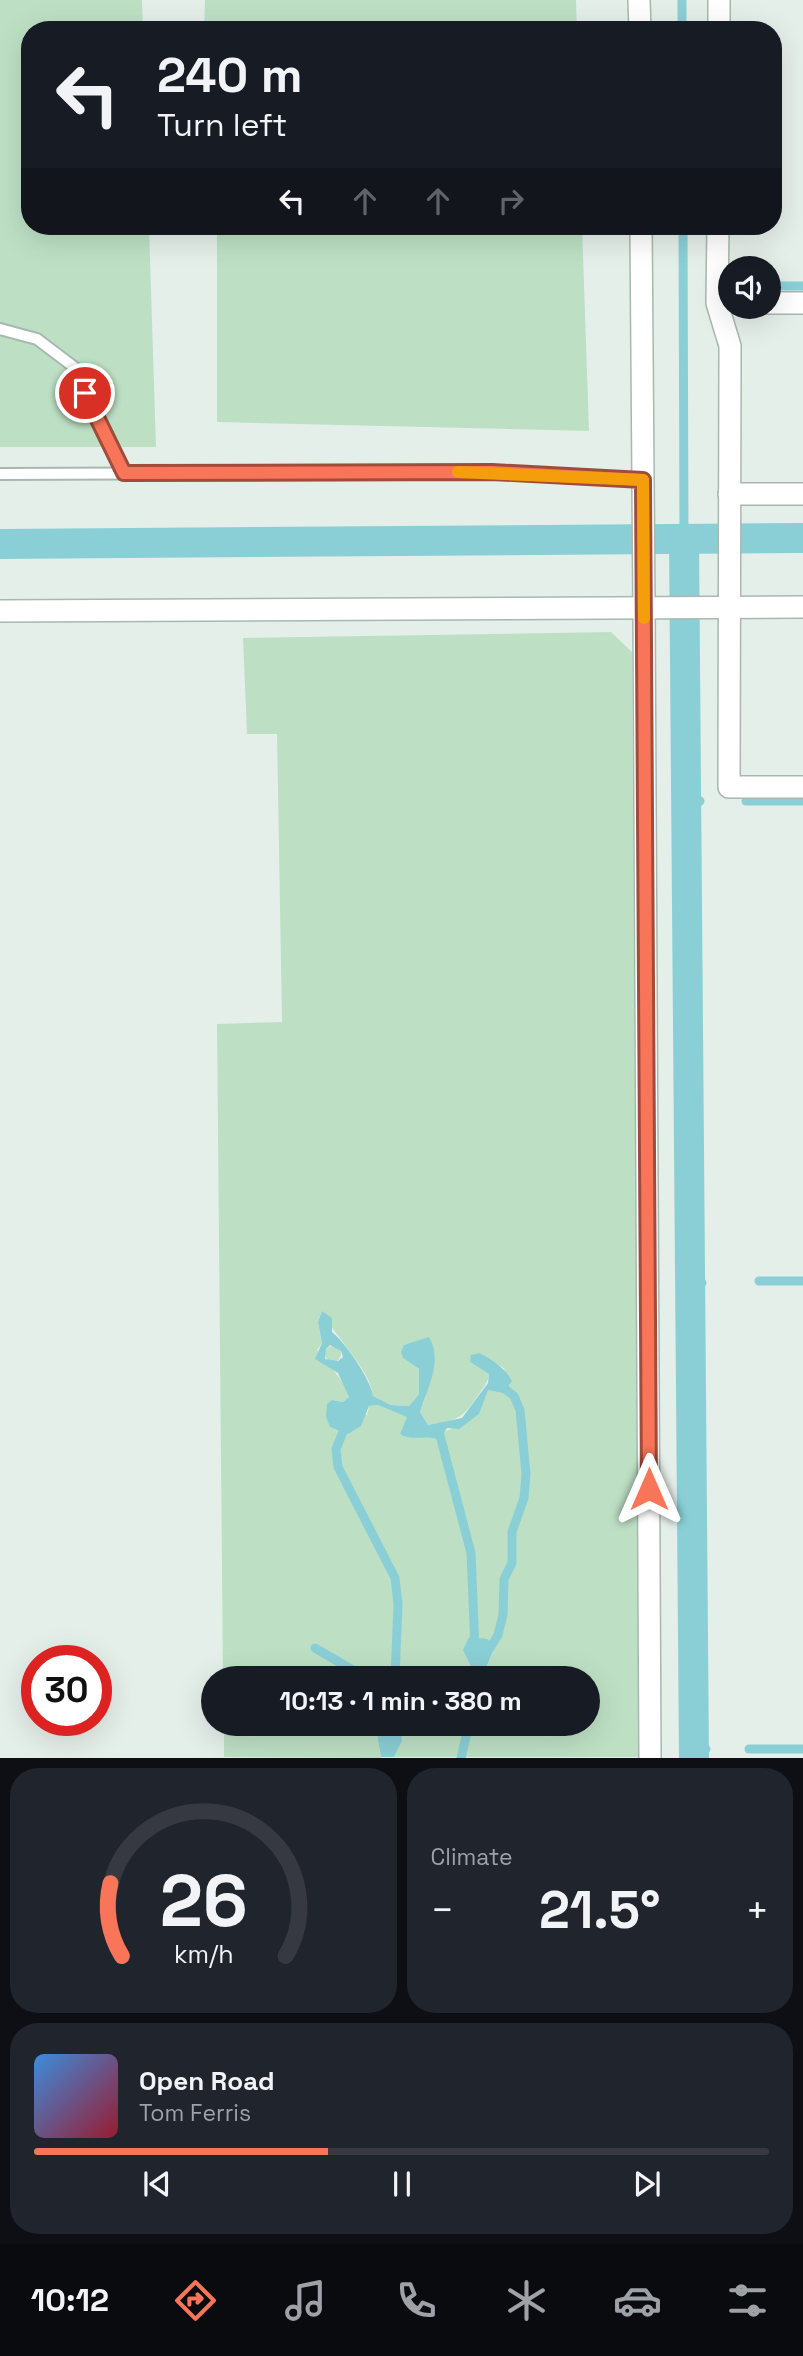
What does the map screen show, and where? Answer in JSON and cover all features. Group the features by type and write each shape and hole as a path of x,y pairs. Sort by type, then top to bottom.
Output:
{"street":[{"path":"639,0 639,21"},
{"path":"719,0 719,21"},
{"path":"641,235 644,582 653,606 650,1758"},
{"path":"719,235 720,256"},
{"path":"781,303 803,303"},
{"path":"726,319 730,346 730,522 729,580 722,608 729,787 803,787"},
{"path":"729,494 803,494"},
{"path":"0,611 803,607"}],"lane":[{"path":"0,329 37,340 74,367 124,473"},
{"path":"0,474 492,472 643,480"}],"green space":[{"path":"0,0 142,0 143,21 21,21 21,235 149,235 156,447 0,447"},
{"path":"205,0 576,0 577,21 204,21"},
{"path":"217,235 582,235 589,431 217,422"},
{"path":"611,632 632,652 639,1757 394,1757 402,1736 600,1736 600,1666 487,1666 495,1647 469,1637 464,1650 470,1666 223,1666 217,1024 282,1022 277,734 247,734 243,638","holes":["322,1311 371,1386 373,1396 391,1405 409,1406 419,1394 419,1369 403,1358 405,1345 419,1341 426,1396 420,1412 428,1425 458,1417 473,1402 488,1380 489,1374 470,1362 480,1353 505,1369 483,1396 479,1414 442,1432 422,1435 400,1434 408,1417 378,1405 369,1406 367,1415 332,1400 343,1402 349,1397 339,1378 317,1350 322,1343 318,1322"]},
{"path":"330,1346 336,1346 341,1354 339,1360 330,1362 325,1357 325,1351"},
{"path":"224,1736 377,1736 381,1758 224,1757"}],"water":[{"path":"322,1311 332,1318 332,1332 357,1362 373,1396 391,1405 409,1406 419,1394 419,1369 403,1358 401,1352 404,1345 429,1337 435,1355 434,1365 420,1412 428,1425 462,1418 488,1383 489,1374 470,1362 471,1355 480,1353 490,1359 502,1368 512,1381 503,1393 488,1390 479,1414 459,1429 447,1428 439,1440 400,1434 407,1417 378,1405 369,1406 361,1426 348,1434 330,1427 326,1417 327,1404 332,1400 343,1402 349,1397 338,1373 315,1359 322,1343 318,1322","holes":["330,1345 341,1351 343,1357 338,1361 325,1359 326,1349"]},
{"path":"469,1637 487,1639 495,1646 487,1666 470,1666 463,1650"},
{"path":"377,1736 402,1736 394,1757 381,1757"}],"waterway":[{"path":"682,0 682,21"},
{"path":"683,235 684,539"},
{"path":"781,286 803,286"},
{"path":"0,544 803,538"},
{"path":"684,539 694,1758"},
{"path":"685,801 700,801"},
{"path":"746,801 803,801"},
{"path":"759,1281 803,1281"},
{"path":"688,1283 702,1283"},
{"path":"487,1653 498,1635 503,1615 504,1579 512,1563 512,1532 524,1498 526,1474 520,1410 514,1396 497,1383"},
{"path":"345,1427 336,1449 338,1467 395,1578 398,1604 395,1666"},
{"path":"438,1428 471,1553 475,1649"},
{"path":"315,1648 346,1666"},
{"path":"461,1758 466,1736"},
{"path":"694,1749 706,1749"},
{"path":"749,1749 803,1749"}],"slow traffic":[{"path":"458,472 643,480 644,618"}],"route":[{"path":"85,393 124,473 492,472 643,480 649,1489"}]}
